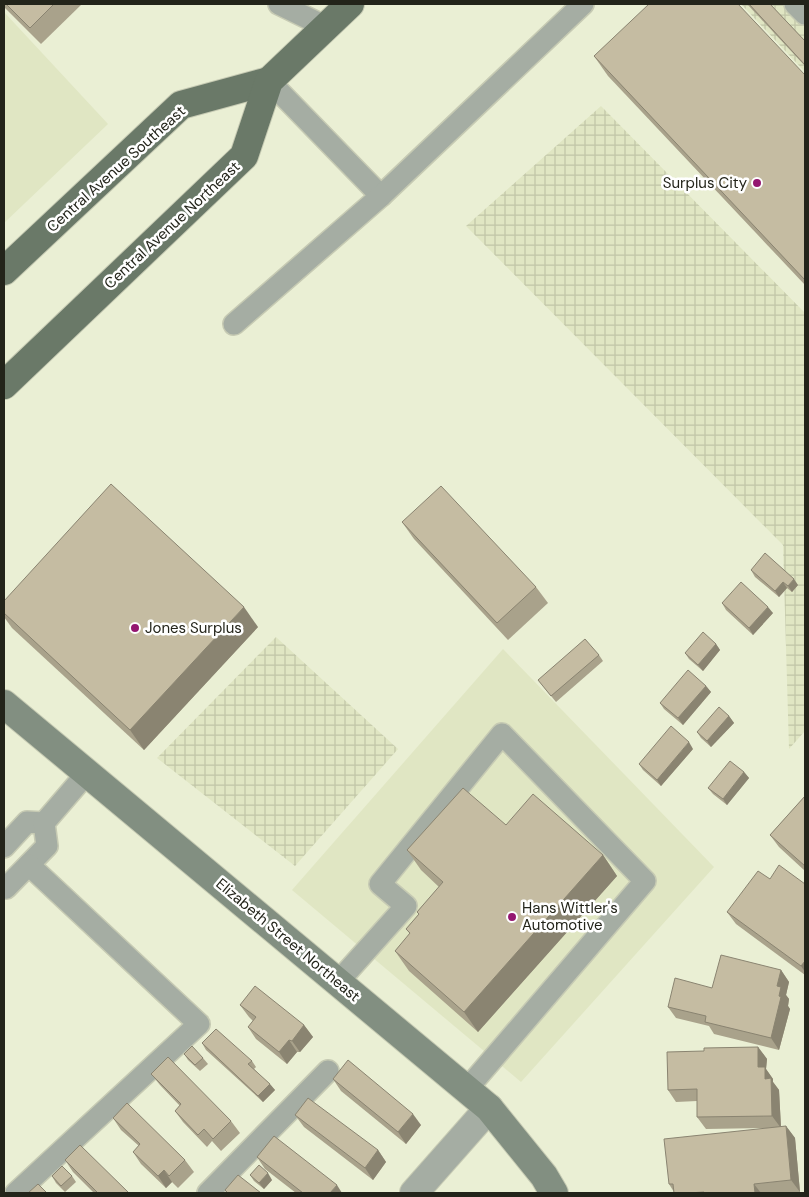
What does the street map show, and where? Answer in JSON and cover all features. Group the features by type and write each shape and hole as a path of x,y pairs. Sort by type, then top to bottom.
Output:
{"main road":[{"name":"Central Avenue Northeast","path":"4,385 244,156 269,81 350,4"},
{"name":"Central Avenue Southeast","path":"4,271 181,105 269,81"}],"street":[{"name":"Elizabeth Street Northeast","path":"4,704 489,1108 544,1176 554,1193"},
{"path":"414,1193 489,1108"}],"lane":[{"path":"279,4 326,27"},
{"path":"234,324 381,196 583,4"},
{"path":"795,4 805,14"},
{"path":"269,81 381,196"},
{"path":"338,982 406,906 380,884 502,734 645,881 467,1090"},
{"path":"4,887 6,888 47,846 44,823 87,773"},
{"path":"4,847 27,822 44,823"},
{"path":"16,1193 200,1024 29,865"},
{"path":"208,1193 328,1071"}],"shaded area":[{"path":"741,4 805,4 805,72"},
{"path":"4,12 108,124 4,223"},
{"path":"601,106 805,313 805,731 789,749 783,545 466,226"},
{"path":"276,637 398,749 295,866 157,758"},
{"path":"503,649 714,867 521,1082 292,890"}],"building":[{"path":"6,4 54,4 30,28"},
{"name":"Surplus City","path":"649,4 738,4 805,75 805,280 594,56"},
{"path":"749,4 770,4 805,41 805,65"},
{"name":"Jones Surplus","path":"111,484 244,607 130,730 4,613 4,601"},
{"path":"441,486 536,587 497,623 402,522"},
{"path":"765,553 794,579 788,586 783,582 775,591 751,570"},
{"path":"741,582 768,607 749,628 722,603"},
{"path":"703,632 716,644 698,665 685,653"},
{"path":"585,639 599,655 551,696 538,680"},
{"path":"688,670 706,686 678,718 660,703"},
{"path":"719,707 729,716 707,741 697,732"},
{"path":"671,726 689,742 657,780 639,764"},
{"path":"730,761 744,772 723,799 708,788"},
{"name":"Hans Wittler's Automotive","path":"463,788 506,825 533,794 603,855 464,1012 395,951 410,933 406,929 419,914 417,912 443,882 407,850"},
{"path":"805,796 805,866 770,835"},
{"path":"779,865 805,884 805,961 801,966 727,912 758,871 770,879"},
{"path":"721,955 781,970 777,986 781,987 779,996 781,997 771,1038 705,1022 706,1016 668,1007 675,978 712,988"},
{"path":"255,986 304,1025 292,1041 289,1040 279,1052 248,1027 256,1017 240,1005"},
{"path":"216,1029 252,1061 248,1064 270,1084 258,1096 202,1043"},
{"path":"192,1046 203,1058 195,1065 184,1054"},
{"path":"758,1047 758,1067 765,1067 765,1079 771,1078 772,1116 697,1117 697,1089 668,1090 667,1052 704,1051 704,1048"},
{"path":"168,1057 231,1121 213,1139 204,1129 198,1135 175,1111 181,1104 151,1074"},
{"path":"348,1060 413,1114 398,1132 333,1079"},
{"path":"308,1098 378,1150 365,1168 295,1115"},
{"path":"127,1103 185,1160 169,1176 164,1170 158,1176 133,1152 140,1144 113,1118"},
{"path":"786,1126 791,1180 754,1184 755,1193 674,1193 673,1184 669,1184 664,1139"},
{"path":"274,1136 337,1185 330,1193 303,1193 257,1157"},
{"path":"80,1145 129,1193 98,1193 65,1160"},
{"path":"259,1165 268,1173 259,1183 250,1175"},
{"path":"62,1166 72,1176 61,1186 52,1176"},
{"path":"238,1175 261,1193 228,1193 225,1190"},
{"path":"38,1184 47,1193 28,1193"}],"place":[{"name":"Surplus City","path":"757,183"},
{"name":"Jones Surplus","path":"135,628"},
{"name":"Hans Wittler's Automotive","path":"512,917"}]}
